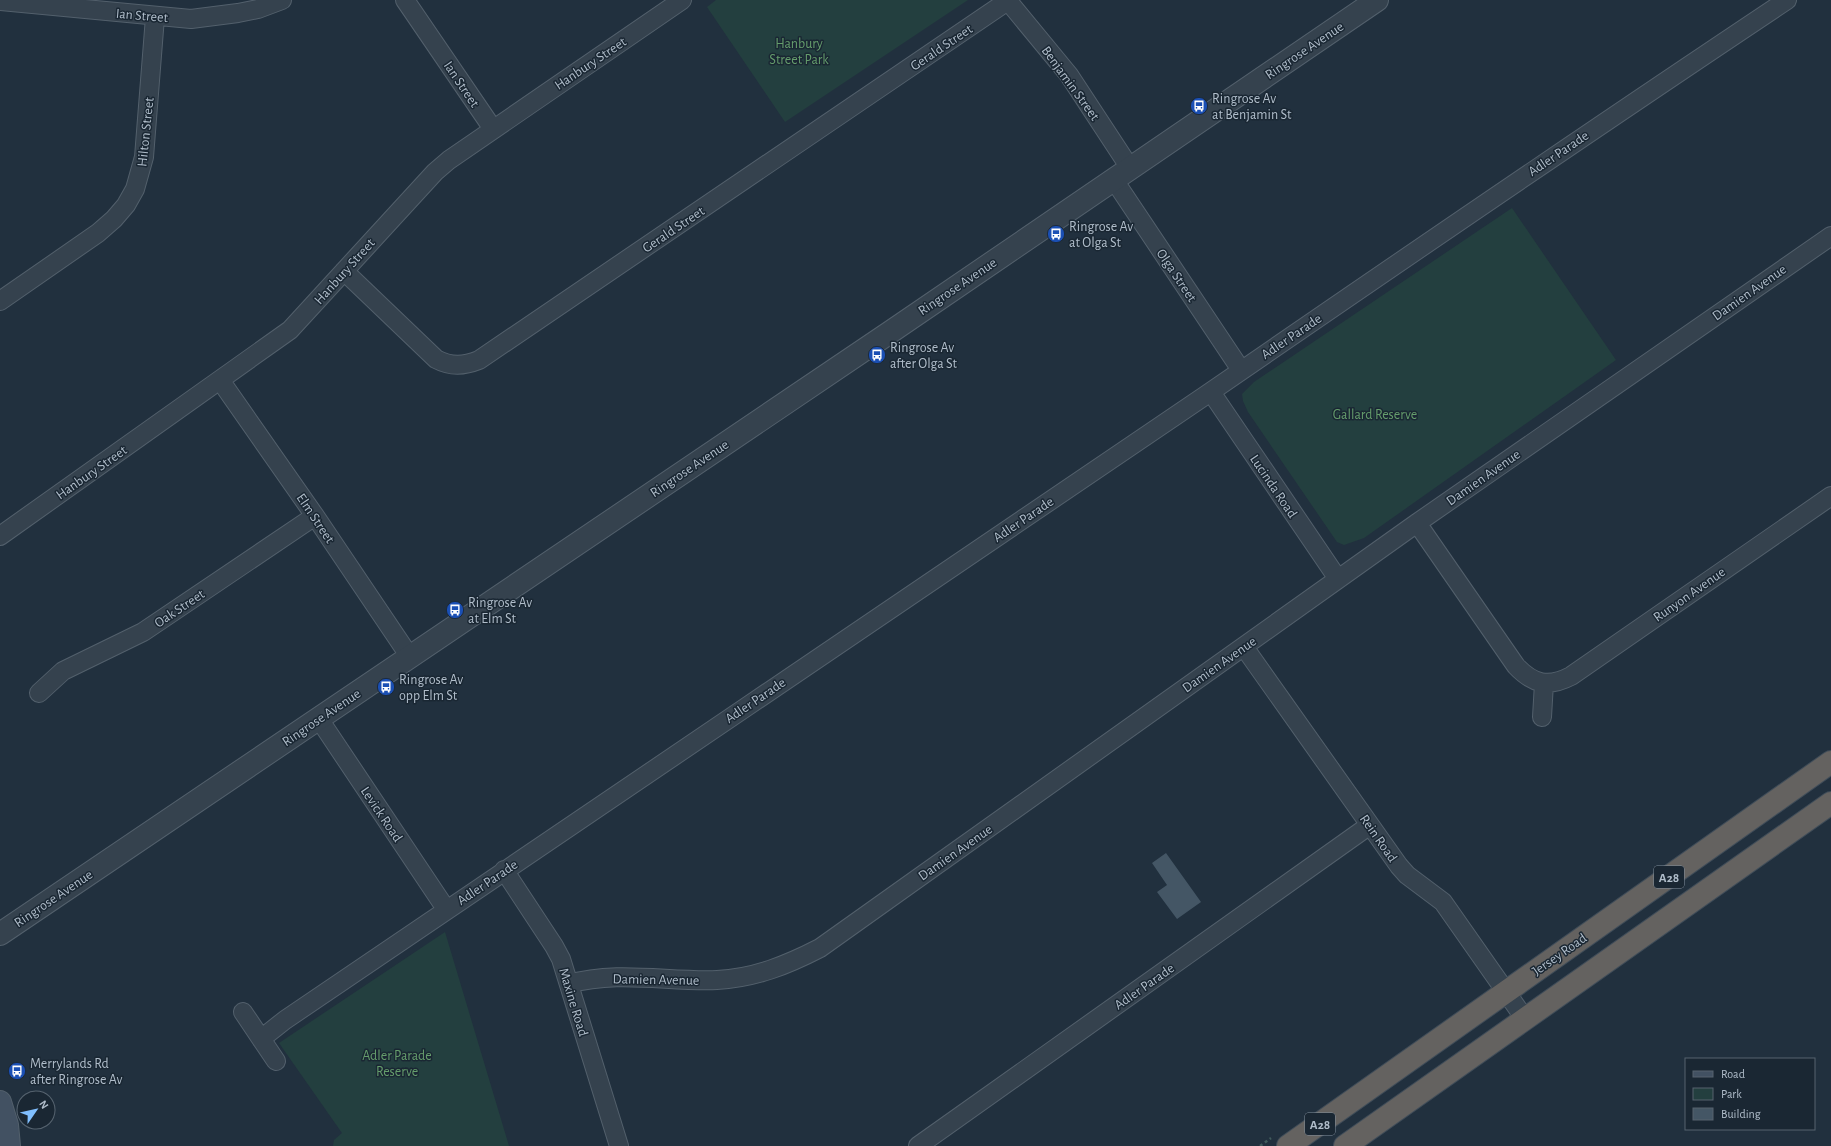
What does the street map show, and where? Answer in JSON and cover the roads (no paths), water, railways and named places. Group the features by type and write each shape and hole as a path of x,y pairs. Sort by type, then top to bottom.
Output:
{"highway":[{"name":"Jersey Road","path":"1288,1146 1831,762"},
{"name":"A28","path":"1345,1146 1831,803"}],"main road":[{"path":"0,1102 8,1136 21,1146"}],"street":[{"name":"Ian Street","path":"0,1 155,17 191,19 222,16 258,9 282,0"},
{"name":"Ian Street","path":"405,0 493,129"},
{"name":"Hanbury Street","path":"0,536 290,330 435,172 449,160 682,0"},
{"name":"Benjamin Street","path":"1009,0 1068,75 1122,174"},
{"name":"Gerald Street","path":"344,271 436,359 445,364 455,366 479,360 1009,0"},
{"name":"Ringrose Avenue","path":"0,934 1377,0"},
{"name":"Adler Parade","path":"261,1039 285,1020 446,909 1211,392 1240,370 1594,128 1787,0"},
{"name":"Hilton Street","path":"0,301 98,233 114,219 126,205 135,189 144,157 155,17"},
{"name":"Olga Street","path":"1122,174 1240,370"},
{"name":"Damien Avenue","path":"569,984 595,977 716,980 736,978 773,970 820,948 1417,523 1831,236"},
{"name":"Elm Street","path":"220,380 315,516 410,657"},
{"name":"Lucinda Road","path":"1211,392 1338,579"},
{"name":"Runyon Avenue","path":"1544,683 1556,683 1571,676 1831,496"},
{"name":"Oak Street","path":"39,693 63,671 143,632 315,516"},
{"path":"1417,523 1516,666 1528,677 1544,683 1542,717"},
{"name":"Rein Road","path":"1244,647 1406,875 1443,902 1525,1019"},
{"name":"Levick Road","path":"319,719 446,909"},
{"name":"Adler Parade","path":"918,1146 1370,825"},
{"name":"Maxine Road","path":"504,870 561,958 619,1146"},
{"path":"243,1012 276,1061"}],"place":[{"name":"Ringrose Av at Benjamin St","path":"1199,106"},
{"name":"Ringrose Av at Olga St","path":"1056,234"},
{"name":"Ringrose Av after Olga St","path":"877,355"},
{"name":"Ringrose Av at Elm St","path":"455,610"},
{"name":"Ringrose Av opp Elm St","path":"386,687"},
{"name":"Merrylands Rd after Ringrose Av","path":"17,1071"}],"park label":[{"name":"Hanbury Street Park","path":"799,52"},
{"name":"Gallard Reserve","path":"1375,414"},
{"name":"Adler Parade Reserve","path":"397,1064"}]}
